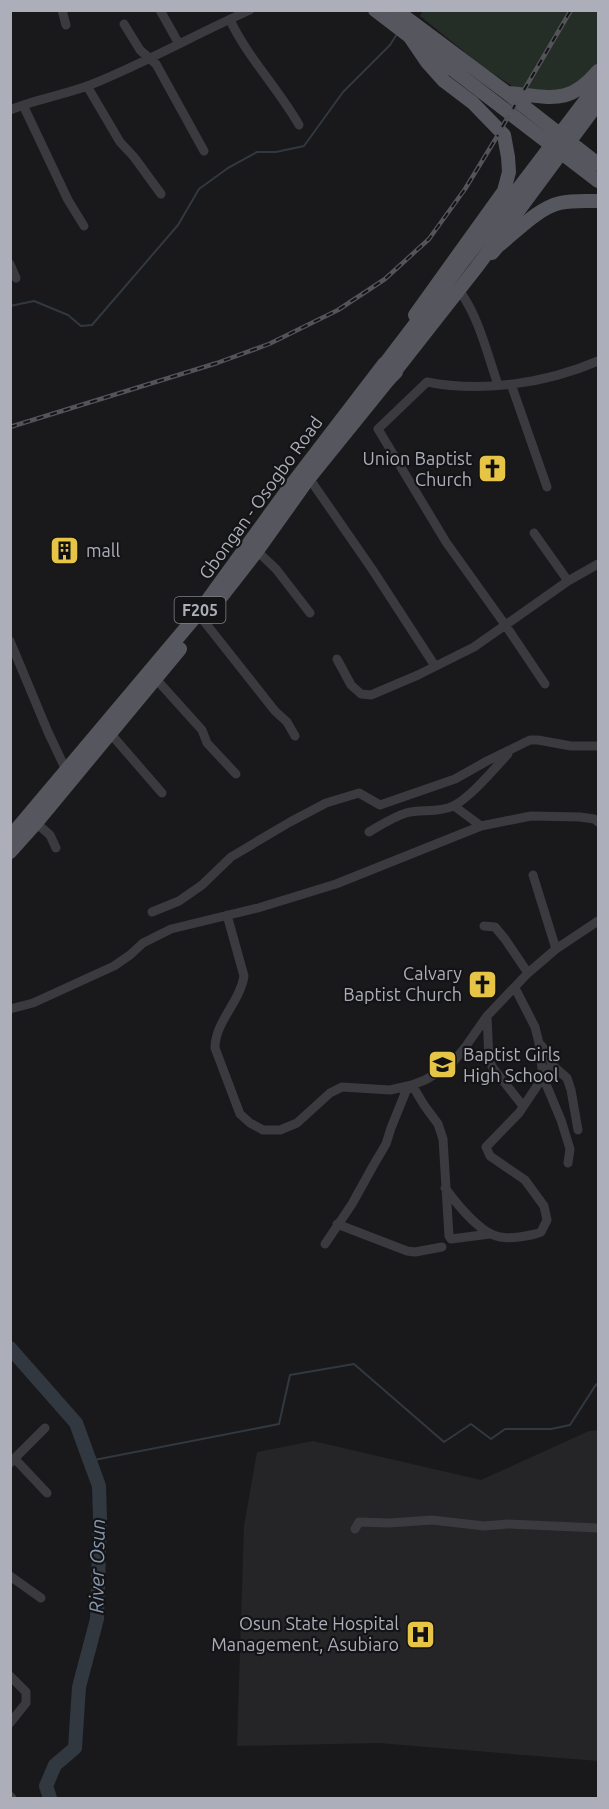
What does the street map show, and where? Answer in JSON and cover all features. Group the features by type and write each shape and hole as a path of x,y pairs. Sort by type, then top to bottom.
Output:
{"main road":[{"path":"375,10 404,24 507,93 598,164"},
{"path":"404,24 598,181"},
{"path":"383,376 405,329 504,191 509,172 504,135 473,103 444,81 427,62 404,24"},
{"path":"507,93 535,97 564,96 584,87 598,71"},
{"name":"F205","path":"383,376 598,84"},
{"name":"F205","path":"383,376 476,268 598,104"},
{"path":"383,376 408,362 498,246 544,209 562,202 598,201"},
{"name":"Gbongan - Osogbo Road","path":"10,852 203,620 257,551 383,376"},
{"name":"Gbongan - Osogbo Road","path":"12,831 196,616 300,474 383,376"}],"street":[{"path":"62,10 66,25"},
{"path":"160,10 179,44"},
{"path":"10,110 87,86 244,12"},
{"path":"230,20 239,38 288,104 299,124"},
{"path":"124,24 140,50 156,64 204,151"},
{"path":"87,86 120,142 161,194"},
{"path":"23,105 68,200 84,226"},
{"path":"10,264 16,278"},
{"path":"461,293 476,323 498,386"},
{"path":"545,684 446,542 378,429 427,382 466,387 498,386 556,375 583,368 598,361"},
{"path":"511,384 547,487"},
{"path":"309,478 435,666"},
{"path":"534,533 568,581"},
{"path":"257,551 276,569 310,613"},
{"path":"337,659 351,685 361,694 371,696 474,647 568,581 598,564"},
{"path":"203,620 275,711 287,722 295,736"},
{"path":"10,641 66,770"},
{"path":"156,679 202,730 207,742 236,774"},
{"path":"110,734 162,794"},
{"path":"152,912 179,901 202,885 231,857 326,803 359,794 380,805 455,779 524,742 538,740 570,746 598,746"},
{"path":"369,832 391,819 408,813 454,806 476,787 510,750"},
{"path":"454,806 481,826"},
{"path":"10,1009 33,1003 114,966 143,943 171,929 258,908 336,884 481,826 531,816 580,817 594,819 598,822"},
{"path":"36,823 50,835 56,848"},
{"path":"532,875 556,949"},
{"path":"227,915 244,976 243,985 219,1030 215,1048 240,1114 263,1130 280,1130 297,1124 330,1093 342,1087 390,1090 425,1080 451,1065 487,1016 528,973 556,949 598,921"},
{"path":"484,926 495,927 528,973"},
{"path":"515,988 535,1027 543,1077 570,1149 568,1163"},
{"path":"487,1016 489,1060 523,1106"},
{"path":"539,1042 548,1053 552,1065 567,1078 578,1131"},
{"path":"445,1188 467,1215 490,1234 501,1238 531,1236 541,1232 547,1220 544,1206 525,1180 490,1156 486,1148 519,1113 552,1065"},
{"path":"412,1085 438,1124 442,1139 450,1238 490,1234"},
{"path":"325,1244 352,1204 372,1166 387,1144 401,1102 412,1085"},
{"path":"337,1224 407,1251 415,1252 441,1246"},
{"path":"45,1428 13,1461 47,1493"},
{"path":"355,1529 359,1522 389,1523 432,1520 484,1526 508,1524 598,1528"},
{"path":"10,1576 41,1598"},
{"path":"10,1676 26,1692 26,1703 10,1723"}],"shaded area":[{"path":"423,10 598,11 598,63 589,75 565,89 544,93 512,86 482,66 420,16"},
{"name":"Osun State Hospital Management, Asubiaro","path":"598,1430 598,1761 378,1743 237,1746 244,1526 257,1452 313,1441 481,1480 589,1431"}],"waterway":[{"path":"10,306 34,301 68,315 81,326 92,325 178,225 199,189 228,168 257,152 276,152 304,146 343,92 390,45 397,34"},
{"name":"River Osun","path":"10,1348 76,1423 99,1486 97,1619 79,1687 75,1748 55,1765 46,1786 50,1798"},
{"path":"89,1461 279,1424 290,1375 354,1364 444,1442 471,1424 491,1439 505,1429 551,1429 570,1425 598,1383"}],"railway":[{"path":"524,90 571,10"},
{"path":"513,109 515,105"},
{"path":"502,127 508,117"},
{"path":"10,427 217,363 269,344 338,310 385,279 429,239 465,189 498,135"}],"place":[{"name":"Union Baptist Church","path":"493,469"},
{"name":"mall","path":"65,551"},
{"name":"Calvary Baptist Church","path":"483,984"},
{"name":"Baptist Girls High School","path":"442,1065"},
{"name":"Osun State Hospital Management, Asubiaro","path":"420,1634"}]}
